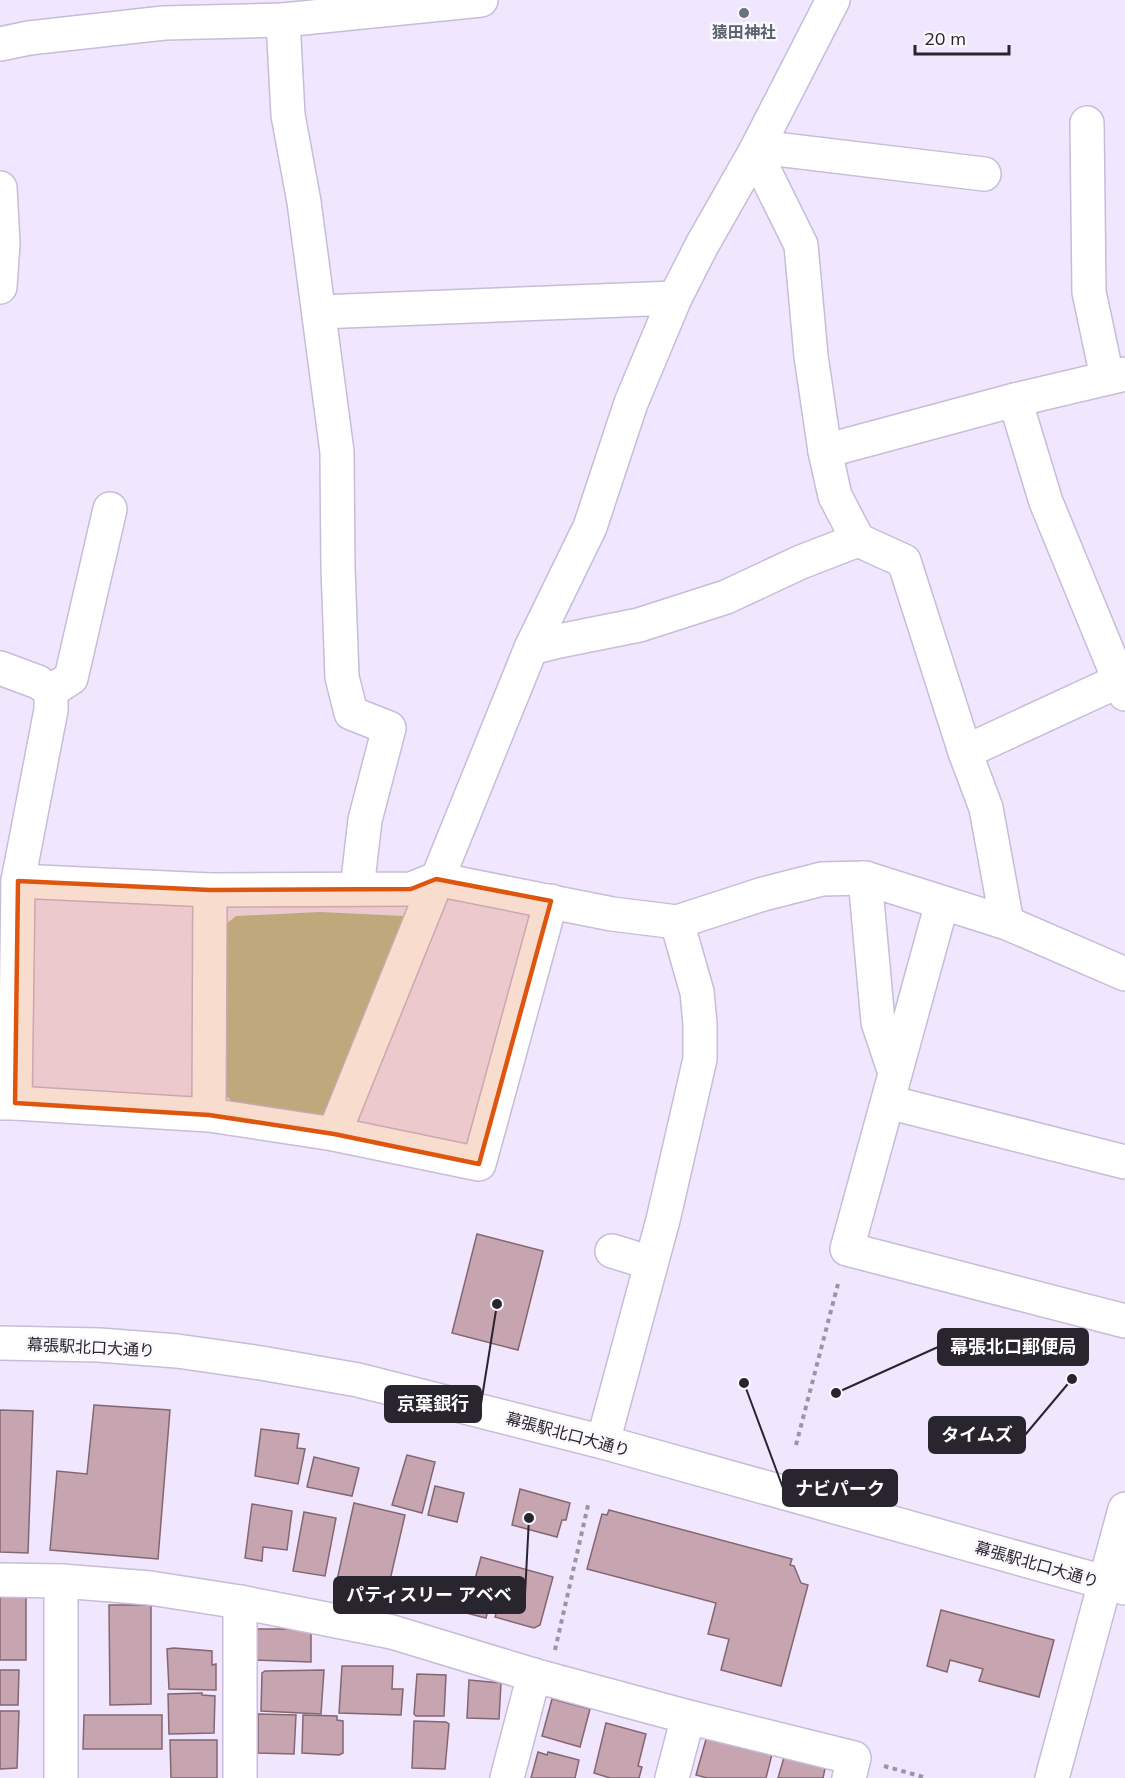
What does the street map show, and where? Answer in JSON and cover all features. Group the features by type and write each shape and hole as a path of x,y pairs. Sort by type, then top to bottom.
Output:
{"street":[{"path":"0,44 157,11 283,20 481,0"},
{"path":"334,1134 531,648 590,527 631,404 675,298 702,244 757,150 833,0"},
{"path":"283,20 288,115 304,202 337,452 342,677 351,713 389,728 365,820 357,889"},
{"path":"825,451 1015,400 1116,376 1089,292 1087,123"},
{"path":"757,150 984,174"},
{"path":"757,150 801,245 811,356 825,451 835,496 858,540 904,561 965,752 986,808 1007,923"},
{"path":"0,188 3,243 0,286"},
{"path":"319,312 675,298"},
{"path":"965,752 1123,684 1046,502 1015,400"},
{"path":"51,691 71,678 110,509"},
{"path":"531,648 639,625 726,597 801,562 858,540"},
{"path":"0,668 38,682 51,691"},
{"path":"51,691 51,710 18,881 8,1103 209,1115 334,1134 479,1164 551,901"},
{"path":"18,881 210,890 411,889 436,879 612,914 677,922 763,894 822,879 865,878 1007,923 1125,974"},
{"path":"865,878 878,1022 892,1087"},
{"path":"209,1115 210,890"},
{"path":"942,903 848,1249 1125,1321"},
{"path":"603,1442 651,1263 695,1080 700,1050 700,1012 696,985 677,922"},
{"path":"892,1087 1125,1162"},
{"path":"612,1251 651,1263"},
{"name":"幕張駅北口大通り","path":"0,1343 99,1344 177,1352 261,1363 358,1380 603,1442 1115,1585"},
{"path":"1052,1778 1115,1585 1125,1509"},
{"path":"0,1580 61,1581 150,1588 240,1602 392,1632 541,1677 688,1717 852,1768"},
{"path":"61,1581 61,1778"},
{"path":"240,1602 240,1778"},
{"path":"507,1778 541,1677"},
{"path":"672,1778 688,1717"}],"path":[{"path":"796,1445 848,1249"},
{"path":"541,1677 589,1501"},
{"path":"852,1768 927,1778"}],"highlighted area":[{"path":"436,879 551,901 479,1164 334,1134 209,1115 15,1103 18,881 210,890 411,889"}],"green space":[{"path":"320,912 404,916 330,1112 321,1117 234,1103 226,1096 226,924 236,916"}],"building":[{"path":"477,1234 543,1251 518,1350 452,1333"},
{"path":"94,1405 170,1410 158,1559 50,1550 57,1471 87,1474"},
{"path":"0,1410 33,1411 28,1553 0,1552"},
{"path":"261,1429 299,1434 297,1448 305,1449 298,1484 255,1476"},
{"path":"407,1455 435,1462 422,1513 392,1505"},
{"path":"314,1457 359,1468 352,1496 307,1487"},
{"path":"435,1486 464,1493 457,1522 428,1515"},
{"path":"520,1489 570,1503 566,1520 562,1520 557,1537 512,1525"},
{"path":"354,1503 405,1515 387,1593 363,1587 361,1599 334,1594"},
{"path":"252,1504 292,1511 287,1550 263,1547 262,1561 245,1558"},
{"path":"609,1510 792,1559 790,1565 794,1566 801,1583 808,1585 781,1686 721,1670 729,1639 708,1634 716,1603 587,1569 602,1514 607,1515"},
{"path":"304,1512 336,1518 325,1576 293,1571"},
{"path":"481,1557 553,1577 540,1625 534,1628 495,1617 500,1600 491,1598 486,1618 466,1613"},
{"path":"26,1594 26,1660 0,1660 0,1595"},
{"path":"109,1605 151,1605 151,1704 110,1705"},
{"path":"941,1610 1054,1640 1039,1697 979,1681 983,1669 950,1660 947,1672 927,1666"},
{"path":"254,1629 311,1629 311,1662 253,1660"},
{"path":"167,1649 212,1651 212,1665 216,1664 216,1690 169,1689"},
{"path":"342,1666 393,1666 392,1689 403,1689 401,1715 339,1713"},
{"path":"0,1670 19,1670 18,1705 0,1705"},
{"path":"324,1670 321,1714 261,1711 262,1673 265,1671"},
{"path":"417,1674 446,1675 444,1716 416,1716 414,1714"},
{"path":"469,1680 501,1683 499,1719 467,1718"},
{"path":"202,1693 202,1695 215,1696 214,1733 169,1734 168,1694"},
{"path":"552,1699 590,1709 580,1747 542,1736"},
{"path":"0,1711 19,1711 17,1768 0,1769"},
{"path":"258,1714 296,1715 294,1754 258,1753"},
{"path":"84,1715 162,1715 162,1749 83,1749"},
{"path":"303,1715 337,1716 337,1720 343,1721 343,1753 339,1755 302,1753"},
{"path":"414,1721 449,1724 445,1769 412,1768"},
{"path":"606,1723 646,1734 638,1766 642,1767 639,1778 610,1778 594,1773"},
{"path":"707,1736 772,1754 766,1778 707,1778 696,1775"},
{"path":"170,1740 217,1740 217,1778 171,1778"},
{"path":"538,1752 547,1755 548,1752 579,1760 575,1778 531,1778"},
{"path":"785,1754 826,1764 823,1778 778,1778"}],"place":[{"name":"猿田神社","path":"744,13"},
{"name":"京葉銀行","path":"497,1304"},
{"name":"タイムズ","path":"1072,1379"},
{"name":"ナビパーク","path":"744,1383"},
{"name":"幕張北口郵便局","path":"836,1393"},
{"name":"パティスリー アベベ","path":"529,1518"}]}
